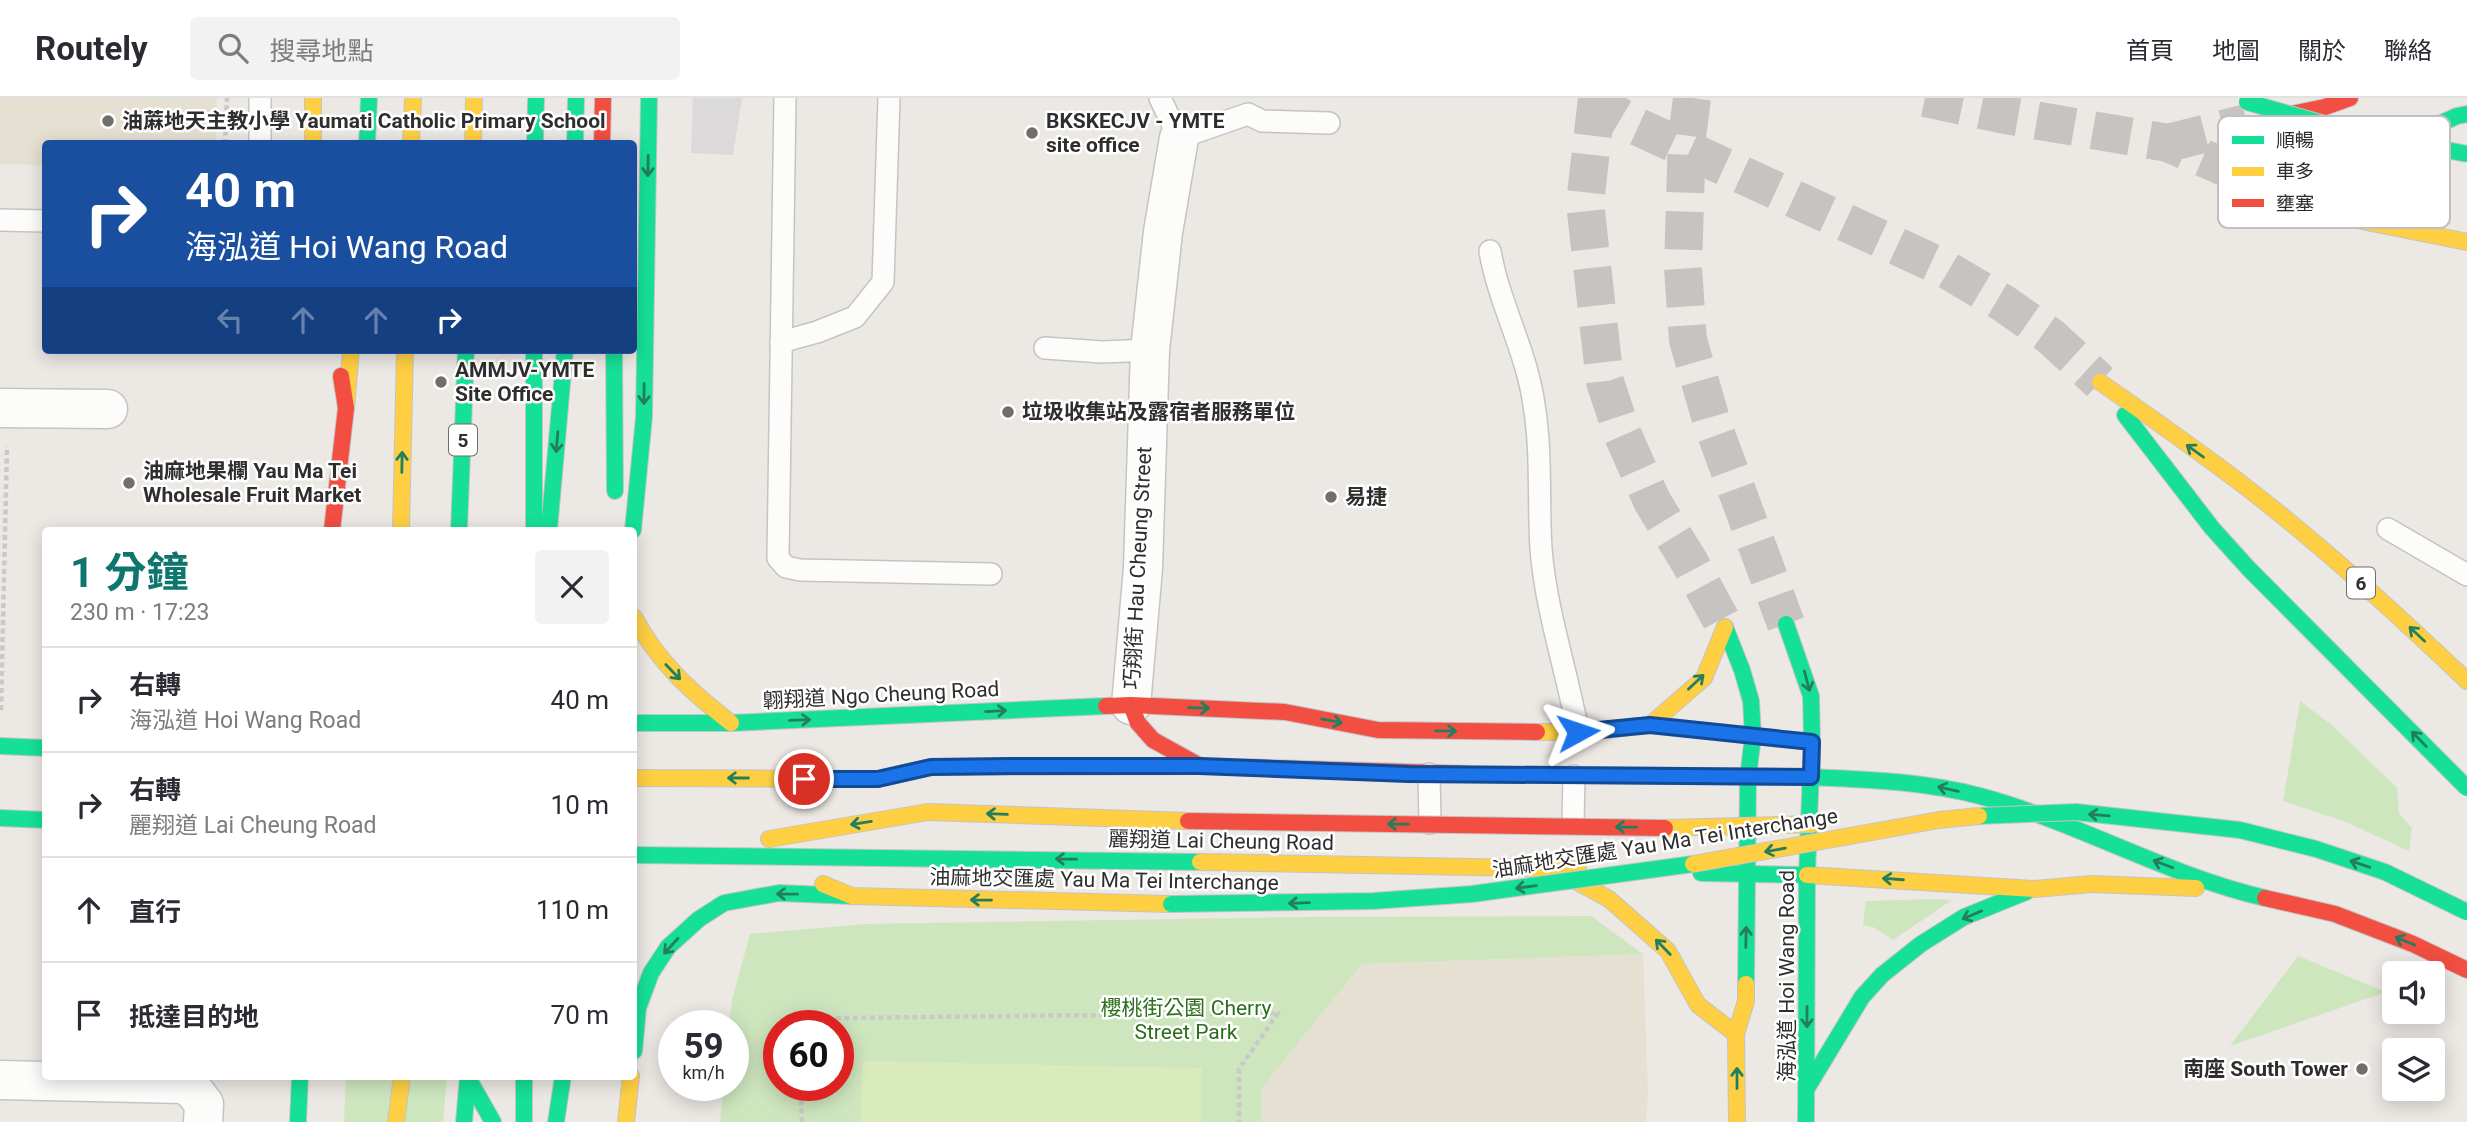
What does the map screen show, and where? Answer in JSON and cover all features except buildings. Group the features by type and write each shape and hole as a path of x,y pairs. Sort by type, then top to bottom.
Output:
{"main road":[{"path":"313,98 313,140"},
{"path":"367,138 369,98"},
{"path":"411,140 413,98"},
{"path":"473,140 474,98"},
{"path":"535,140 536,98"},
{"path":"575,140 576,98"},
{"path":"602,140 603,98"},
{"path":"633,527 644,417 649,98"},
{"path":"2280,116 2325,107 2350,98"},
{"path":"2247,102 2292,116"},
{"path":"2450,119 2467,114"},
{"path":"2397,228 2467,242"},
{"path":"337,354 346,408"},
{"path":"332,527 351,354"},
{"path":"401,527 405,354"},
{"name":"5","path":"459,527 467,354"},
{"path":"534,354 534,527"},
{"path":"549,527 565,354"},
{"path":"614,354 615,513"},
{"name":"6","path":"2467,681 2392,610 2250,491 2099,382 2212,527 2249,569 2467,788"},
{"path":"637,622 654,650 671,670 699,698 732,723"},
{"name":"海泓道 Hoi Wang Road","path":"1786,624 1811,696 1806,1122"},
{"name":"海泓道 Hoi Wang Road","path":"1650,725 1703,678 1724,627 1742,670 1751,701 1753,736 1748,778 1746,1001 1736,1034 1737,1122"},
{"path":"1200,766 1153,740 1138,723 1131,705 1285,712 1378,730 1578,732 1650,725 1812,742"},
{"name":"翺翔道 Ngo Cheung Road","path":"637,723 732,723 1131,705"},
{"path":"0,746 42,748"},
{"path":"637,778 878,779 931,767 1200,766 1429,774 1811,777 1901,781 1979,796 2226,889 2335,914 2413,944 2467,970"},
{"path":"878,779 928,812"},
{"path":"692,856 789,835 928,812 1188,821 1662,828 1939,820"},
{"name":"油麻地交匯處 Yau Ma Tei Interchange","path":"637,1019 638,1008 651,973 668,947 699,919 724,903 779,893 1171,904 1373,901 1472,894 1592,879 1708,862 1939,820 1991,815 2076,812 2240,830 2316,849 2385,872 2467,912"},
{"path":"0,818 42,820"},
{"name":"麗翔道 Lai Cheung Road","path":"637,855 1551,867 1807,875 2035,889"},
{"path":"765,858 852,896"},
{"path":"1551,867 1609,899 1644,929 1668,951 1698,1005 1736,1034"},
{"path":"1807,1088 1862,998 1882,975 1920,944 1964,917 2035,889 2092,884 2226,889"},
{"path":"298,1122 300,1080"},
{"path":"395,1080 395,1122"},
{"path":"395,1122 401,1080"},
{"path":"464,1122 468,1080"},
{"path":"470,1080 493,1122"},
{"path":"524,1080 524,1122"},
{"path":"556,1122 562,1080"},
{"path":"626,1122 631,1080"}],"street":[{"name":"巧翔街 Hau Cheung Street","path":"1131,705 1142,580 1150,350 1163,232 1178,138"},
{"path":"4,424 108,409"},
{"path":"0,1080 184,1084 198,1106"}],"lane":[{"path":"260,98 260,140"},
{"path":"785,98 778,558 786,567 800,570 991,574"},
{"path":"781,342 855,317 883,282 889,98"},
{"path":"1160,98 1178,138 1248,114 1262,121 1329,123"},
{"path":"0,220 42,221"},
{"path":"1490,251 1493,269 1514,329 1534,403 1541,486 1541,550 1549,604 1578,732"},
{"path":"1045,348 1102,352 1150,350"},
{"path":"2388,529 2467,575"},
{"path":"1429,774 1430,823"},
{"path":"1573,822 1574,776"}],"path":[{"path":"225,140 227,98"},
{"path":"1,715 4,424"},
{"path":"854,1018 1278,1013 1239,1069 1239,1122"},
{"path":"801,1101 802,1122"}],"shaded area":[{"name":"油蔴地天主教小學 Yaumati Catholic Primary School","path":"0,98 217,98 215,140 42,140 42,165 0,164"},
{"path":"693,98 742,98 733,155 691,153"},
{"path":"1643,954 1648,1094 1646,1122 1262,1122 1261,1089 1362,964"}],"green space":[{"path":"2300,701 2333,726 2397,788 2399,813 2412,828 2409,851 2346,822 2283,801"},
{"path":"1952,900 1893,940 1873,927 1863,925 1866,901"},
{"name":"櫻桃街公園 Cherry Street Park","path":"1591,916 1643,954 1362,964 1261,1089 1262,1122 720,1122 722,1101 749,1101 749,1010 731,1010 750,934 866,924 1305,917"},
{"path":"2298,956 2382,990 2382,993 2230,1046"},
{"path":"862,1061 1202,1068 1201,1122 861,1122"},
{"path":"346,1080 447,1080 443,1122 344,1122"}],"tunnel":[{"path":"1589,98 1636,126 1942,267 2003,303 2050,336 2100,382"},
{"path":"1597,98 1585,203 1605,382 1622,433 1652,501 1725,627"},
{"path":"1692,98 1687,137 1683,268 1688,340 1712,423 1786,624"},
{"path":"1925,98 2005,115 2168,143 2218,164"},
{"path":"2168,143 2218,130"}],"traffic: fast":[{"path":"367,140 369,98"},
{"path":"535,140 536,98"},
{"path":"575,140 576,98"},
{"path":"633,527 644,417 649,98"},
{"path":"2247,102 2296,116"},
{"path":"2450,119 2467,114"},
{"path":"2450,151 2467,154"},
{"path":"459,527 466,354"},
{"path":"534,354 534,527"},
{"path":"549,527 565,354"},
{"path":"614,354 615,491"},
{"path":"2125,415 2212,528 2249,569"},
{"path":"2249,569 2467,788"},
{"path":"1786,624 1811,696 1806,1122"},
{"path":"1725,627 1751,701 1753,736 1748,777 1746,984"},
{"path":"637,723 731,723 1106,706"},
{"path":"0,746 42,748"},
{"path":"1811,777 1917,784 1980,796 2052,820 2192,876 2265,898"},
{"path":"1979,816 2076,812 2240,830 2316,849 2385,872 2467,912"},
{"path":"0,818 42,820"},
{"path":"637,855 1200,862"},
{"path":"1171,904 1373,901 1472,894 1693,864"},
{"path":"1701,873 1807,875"},
{"path":"1807,1088 1862,997 1882,975 1921,944 1964,917 2026,892"},
{"path":"637,1019 638,1008 651,973 668,947 699,919 724,903 779,893 852,896"},
{"path":"298,1122 300,1080"},
{"path":"464,1122 468,1080"},
{"path":"469,1080 493,1122"},
{"path":"524,1080 524,1122"},
{"path":"556,1122 562,1080"}],"traffic: slow":[{"path":"313,98 313,140"},
{"path":"411,140 413,98"},
{"path":"473,140 474,98"},
{"path":"2397,228 2467,242"},
{"path":"346,408 351,354"},
{"path":"401,527 405,354"},
{"path":"2100,382 2279,513 2362,583 2467,681"},
{"path":"637,622 676,675 731,723"},
{"path":"1537,732 1587,732 1650,725 1704,678 1725,627"},
{"path":"1650,725 1812,742"},
{"path":"637,778 878,779 931,767 1200,766"},
{"path":"1474,774 1811,777"},
{"path":"769,839 928,812 1188,821"},
{"path":"1693,864 1939,820 1979,816"},
{"path":"1665,828 1814,824"},
{"path":"1200,862 1578,869"},
{"path":"1559,872 1609,899 1668,951 1698,1005 1736,1034"},
{"path":"1807,875 2035,889 2092,884 2196,888"},
{"path":"823,884 852,896 1171,904"},
{"path":"1737,1122 1736,1034 1746,1001 1746,984"},
{"path":"396,1122 401,1080"},
{"path":"626,1122 631,1080"}],"traffic: jam":[{"path":"602,140 603,98"},
{"path":"2282,116 2325,107 2350,98"},
{"path":"332,527 346,408 341,376"},
{"path":"1131,705 1138,723 1153,740 1200,766 1474,774"},
{"path":"1106,706 1285,712 1378,730 1537,732"},
{"path":"1188,821 1665,828"},
{"path":"2265,898 2335,914 2413,944 2467,970"}],"place":[{"name":"油蔴地天主教小學 Yaumati Catholic Primary School","path":"108,121"},
{"name":"BKSKECJV - YMTE site office","path":"1032,133"},
{"name":"AMMJV-YMTE Site Office","path":"441,382"},
{"name":"垃圾收集站及露宿者服務單位","path":"1008,412"},
{"name":"油麻地果欄 Yau Ma Tei Wholesale Fruit Market","path":"129,483"},
{"name":"易捷","path":"1331,497"},
{"name":"南座 South Tower","path":"2362,1069"}],"route":[{"path":"804,779 878,779 931,767 1011,766 1200,766 1408,774 1811,777 1812,742 1650,725 1578,732"}]}
